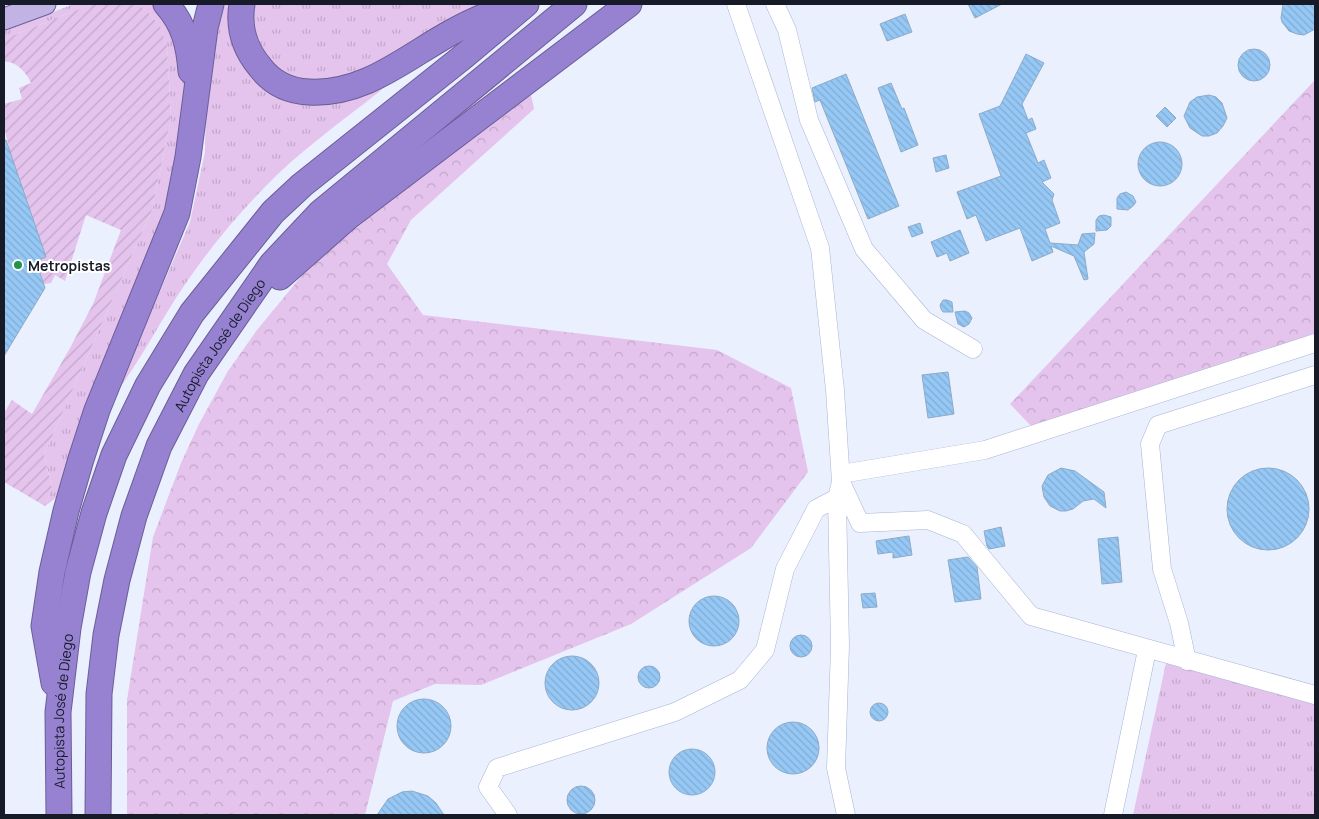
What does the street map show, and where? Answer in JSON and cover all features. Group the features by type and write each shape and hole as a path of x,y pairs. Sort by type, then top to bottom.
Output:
{"highway":[{"path":"166,4 180,24 188,46 194,101"},
{"path":"58,712 44,626 52,572 80,459 177,213 188,157 205,28 211,4"},
{"path":"242,4 240,20 246,48 266,75 288,88 301,92 318,92 342,90 370,80 395,67 454,30 513,4"},
{"name":"Autopista José de Diego","path":"59,815 58,712 68,628 78,572 94,512 114,455 148,385 192,313 267,219 302,185 526,4"},
{"name":"Autopista José de Diego","path":"98,815 100,694 106,635 117,580 134,516 159,446 192,382 272,264 320,213 574,4"},
{"path":"245,305 349,216 629,4"}],"main road":[{"path":"4,19 45,4"}],"street":[{"path":"736,4 820,248 835,390 840,485 840,646 836,768 846,815"},
{"path":"774,4 787,30 809,120 864,249 924,320 973,349"},
{"path":"508,815 488,787 497,768 675,712 740,680 765,650 785,569 816,510 840,485 985,450 1315,343"},
{"path":"1187,661 1179,623 1162,568 1150,444 1158,425 1315,375"},
{"path":"840,485 860,523 928,520 963,534 1031,616 1187,661 1315,695"},
{"path":"1113,815 1148,650"}],"green space":[{"path":"74,4 92,4 4,39 4,31"},
{"path":"92,4 138,4 160,26 167,45 171,118 152,210 44,455 52,488 45,506 4,482 4,413 12,400 32,414 93,304 121,230 86,215 65,281 55,275 51,283 44,284 36,261 45,257 10,152 4,127 4,104 22,99 19,88 31,83 27,75 20,68 12,63 4,62 4,39"},
{"path":"138,4 158,4 167,12 188,76 167,213 65,491 45,506 52,488 44,455 152,210 171,118 167,45 160,26"},
{"path":"220,4 236,4 279,90 391,81 276,175 243,211 188,280 116,393 190,222 205,152 206,100"},
{"path":"252,4 486,4 376,71 316,86 281,74 257,50 251,12"},
{"path":"1315,80 1315,333 1032,427 1010,404"},
{"path":"531,95 534,109 411,220 387,264 423,315 717,350 791,388 808,472 751,548 631,624 481,685 435,684 393,701 365,815 127,815 127,700 153,537 181,463 199,424 228,371 257,330 327,245 437,161"},
{"path":"1166,663 1315,701 1315,815 1133,815"}],"building":[{"path":"968,4 1002,4 975,18"},
{"path":"1283,4 1315,4 1315,29 1304,35 1289,31 1281,18"},
{"path":"905,14 912,32 887,41 880,24"},
{"path":"1254,49 1260,50 1265,54 1269,59 1269,71 1265,76 1260,80 1254,81 1248,80 1243,76 1239,71 1238,65 1239,59 1243,54 1248,50"},
{"path":"1026,54 1044,63 1022,104 1028,120 1032,118 1036,129 1026,133 1038,163 1044,160 1051,178 1042,182 1054,194 1052,200 1060,223 1045,229 1050,243 1078,245 1082,234 1095,233 1094,244 1084,252 1088,279 1084,280 1074,256 1051,246 1053,252 1032,261 1020,228 986,241 976,215 967,219 957,192 1001,176 979,114 1000,106"},
{"path":"846,74 899,206 868,219 820,100 815,102 812,88"},
{"path":"891,83 902,109 904,108 918,145 901,152 878,88"},
{"path":"1209,95 1216,97 1222,103 1227,118 1217,133 1202,136 1190,128 1184,116 1190,102 1197,97"},
{"path":"1165,107 1176,118 1167,127 1156,116"},
{"path":"4,140 6,140 46,257 36,261 45,288 4,356"},
{"path":"1156,142 1164,142 1176,148 1182,164 1176,180 1164,186 1156,186 1144,180 1138,168 1138,160 1144,148"},
{"path":"946,155 949,168 936,172 933,158"},
{"path":"1126,192 1133,196 1136,202 1128,210 1117,209 1117,198 1120,194"},
{"path":"1099,216 1111,217 1111,226 1107,230 1096,231 1096,220"},
{"path":"920,223 923,233 912,237 908,227"},
{"path":"960,230 969,253 950,261 947,253 937,257 931,242"},
{"path":"943,300 952,302 953,312 943,312 940,305"},
{"path":"965,311 969,313 972,318 969,324 964,327 958,324 955,312"},
{"path":"948,372 954,414 928,418 922,375"},
{"path":"1061,468 1075,471 1104,492 1106,508 1094,499 1083,501 1073,509 1066,511 1060,511 1050,506 1044,497 1042,486 1048,475"},
{"path":"1268,468 1284,471 1297,480 1306,493 1309,509 1306,525 1297,538 1284,547 1268,550 1252,547 1239,538 1230,525 1227,509 1230,493 1239,480 1252,471"},
{"path":"1001,527 1005,546 989,549 984,531"},
{"path":"909,536 912,555 893,558 893,552 878,554 876,541"},
{"path":"1118,537 1122,582 1102,584 1098,539"},
{"path":"968,557 977,567 981,599 955,602 948,560"},
{"path":"875,593 877,607 863,608 861,594"},
{"path":"714,596 723,598 734,607 739,621 737,630 728,641 714,646 705,644 694,635 689,621 691,612 700,601"},
{"path":"797,635 805,635 812,642 812,650 805,657 797,657 790,650 790,642"},
{"path":"567,656 577,656 587,660 595,668 599,683 595,698 587,706 577,710 567,710 557,706 549,698 545,688 545,678 549,668 557,660"},
{"path":"649,666 659,673 660,677 653,687 649,688 639,681 638,677 645,667"},
{"path":"419,699 429,699 439,703 447,711 451,726 447,741 439,749 429,753 419,753 409,749 401,741 397,731 397,721 401,711 409,703"},
{"path":"879,703 885,706 888,712 885,718 879,721 873,718 870,712 873,706"},
{"path":"788,722 798,722 807,726 815,734 819,748 815,762 807,770 798,774 788,774 779,770 771,762 767,753 767,743 771,734 779,726"},
{"path":"687,749 697,749 711,759 715,772 711,785 705,791 697,795 687,795 673,785 669,777 669,767 679,753"},
{"path":"581,786 591,790 595,800 591,810 581,814 571,810 567,800 571,790"},
{"path":"412,791 428,796 436,803 444,815 377,815 388,799 402,792"}],"place":[{"name":"Metropistas","path":"18,265"}]}
